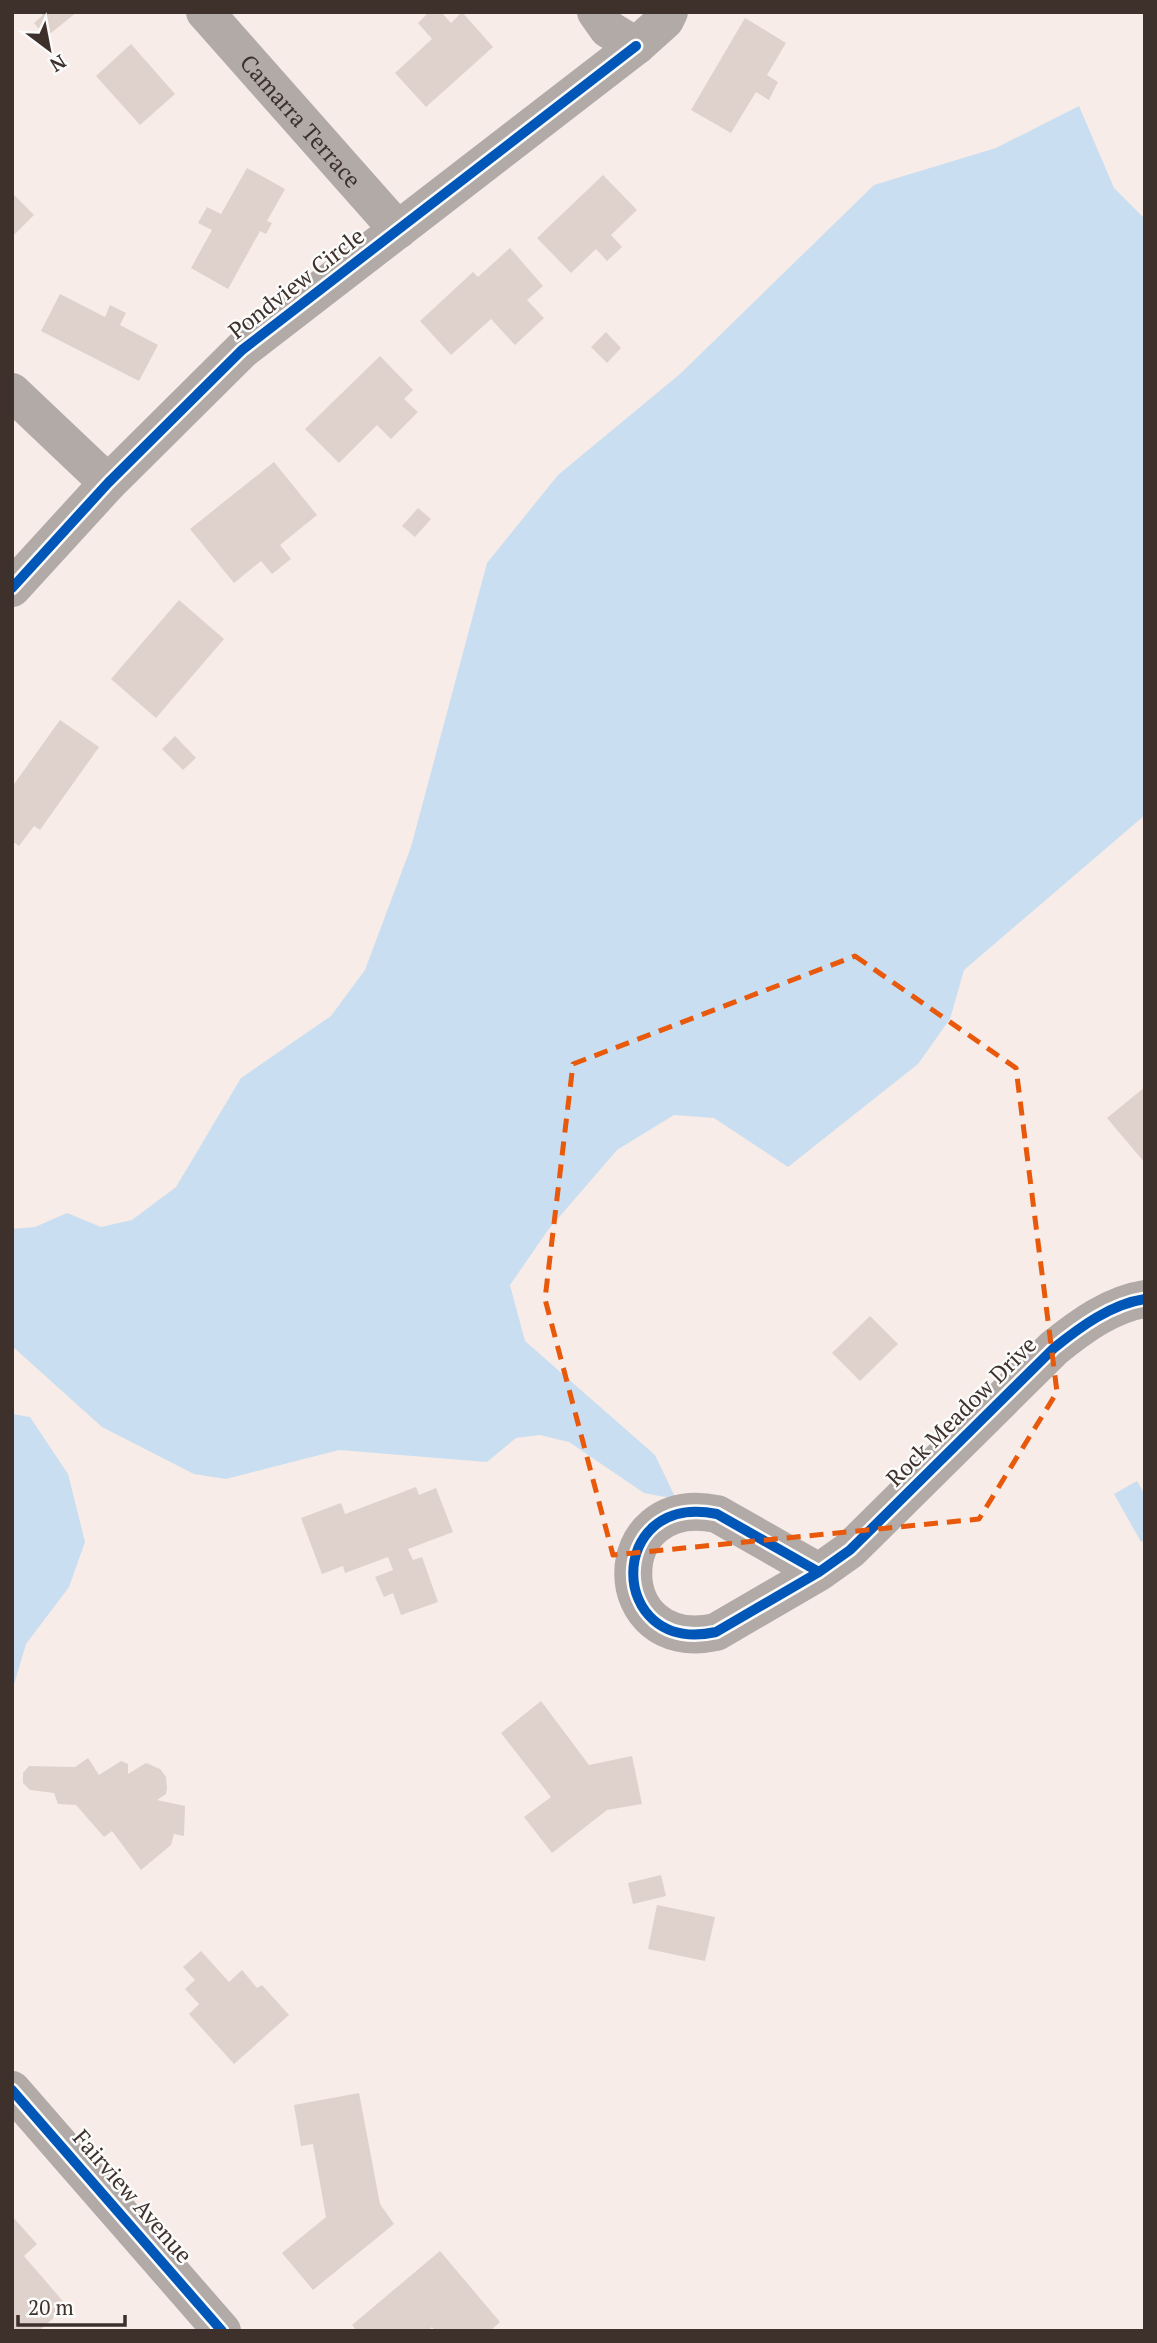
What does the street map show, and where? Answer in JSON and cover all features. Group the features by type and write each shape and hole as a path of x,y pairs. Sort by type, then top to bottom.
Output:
{"street":[{"name":"Camarra Terrace","path":"205,12 398,230"},
{"path":"596,12 608,29 636,46"},
{"name":"Pondview Circle","path":"12,588 108,483 242,350 636,46 665,20 669,12"},
{"path":"12,392 108,483"},
{"name":"Rock Meadow Drive","path":"819,1572 859,1541 1028,1371 1061,1342 1102,1315 1145,1299"},
{"name":"Fairview Avenue","path":"12,2090 222,2331"}],"highlighted area":[{"path":"855,956 1016,1068 1057,1392 979,1519 613,1555 545,1299 573,1064"}],"water":[{"path":"1079,106 1114,188 1145,219 1145,815 964,970 950,1019 918,1064 788,1167 714,1118 674,1115 617,1150 548,1230 510,1285 525,1341 655,1455 676,1499 644,1493 569,1442 540,1435 516,1438 487,1462 339,1450 226,1479 194,1474 102,1427 12,1346 12,1229 35,1227 67,1213 101,1227 132,1220 176,1187 241,1078 331,1016 365,970 411,847 487,563 558,475 680,374 874,185 996,148"},
{"path":"12,1414 30,1417 68,1474 85,1542 69,1587 26,1644 12,1691"},
{"path":"1137,1481 1145,1495 1145,1540 1141,1542 1114,1494"}],"building":[{"path":"40,12 77,12 46,37 34,23 43,15"},
{"path":"429,12 441,12 451,23 462,12 493,47 426,107 395,73 432,39 418,23"},
{"path":"745,18 786,43 767,75 778,82 769,100 756,92 731,133 691,110"},
{"path":"131,44 175,94 140,125 96,76"},
{"path":"247,168 285,189 267,221 272,223 266,234 260,231 228,289 191,268 212,230 198,223 207,207 221,214"},
{"path":"603,175 637,210 611,235 622,247 607,261 596,249 571,273 537,238"},
{"path":"12,193 34,215 12,237"},
{"path":"510,248 543,286 527,300 544,318 515,345 491,319 451,355 420,321 473,272 478,277"},
{"path":"60,294 105,317 110,305 126,313 120,325 158,345 139,381 41,331"},
{"path":"606,332 621,348 607,363 591,347"},
{"path":"380,356 413,390 404,399 418,412 391,439 377,425 339,463 305,429"},
{"path":"274,462 317,515 280,545 291,559 272,574 261,561 234,583 190,529"},
{"path":"418,508 431,519 415,537 402,526"},
{"path":"179,600 224,639 156,718 111,679"},
{"path":"60,720 99,747 40,830 34,826 19,846 12,841 12,787"},
{"path":"175,736 196,758 183,770 162,749"},
{"path":"1145,1087 1145,1163 1107,1118"},
{"path":"870,1316 898,1344 860,1381 832,1353"},
{"path":"416,1487 419,1495 436,1488 453,1532 408,1549 413,1560 422,1557 438,1602 401,1615 393,1593 384,1597 375,1577 393,1570 388,1557 345,1573 343,1566 322,1574 301,1518 341,1503 345,1514"},
{"path":"541,1701 589,1765 632,1756 642,1804 607,1810 552,1853 524,1817 551,1797 501,1733"},
{"path":"88,1758 99,1775 121,1761 128,1764 128,1774 146,1763 160,1769 166,1777 167,1788 166,1794 157,1800 185,1806 184,1836 174,1834 171,1845 141,1870 112,1831 104,1837 76,1805 58,1804 54,1793 30,1790 23,1783 23,1773 29,1766 75,1767"},
{"path":"661,1875 666,1896 633,1904 628,1883"},
{"path":"657,1905 715,1917 705,1961 648,1949"},
{"path":"201,1951 229,1982 242,1970 257,1988 262,1985 289,2015 234,2064 189,2014 199,2004 185,1989 195,1980 183,1967"},
{"path":"359,2093 380,2204 394,2224 313,2290 282,2253 326,2217 313,2144 301,2146 294,2105"},
{"path":"12,2216 37,2244 24,2256 67,2306 39,2331 12,2331"},
{"path":"440,2251 500,2322 490,2331 435,2331 432,2327 428,2331 357,2331 352,2325"}],"cycle path":[{"path":"12,588 108,483 242,350 636,46"},
{"path":"819,1572 717,1514 680,1513 654,1526 638,1548 633,1573 638,1599 654,1620 680,1633 716,1632 819,1572 850,1550 1054,1348 1108,1311 1145,1299"},
{"path":"12,2090 222,2331"}]}
